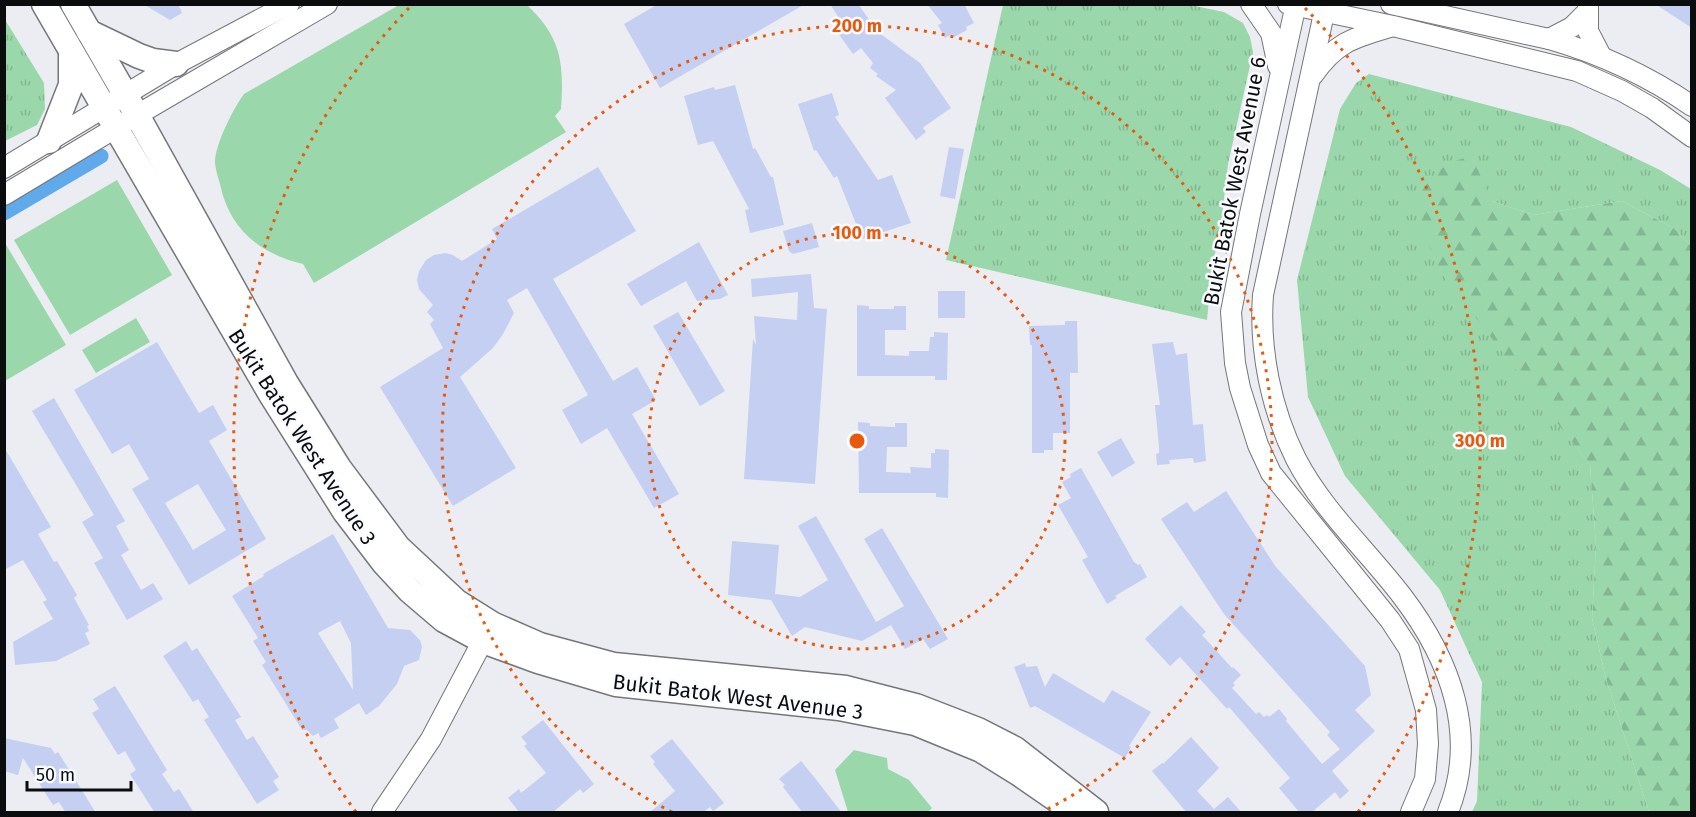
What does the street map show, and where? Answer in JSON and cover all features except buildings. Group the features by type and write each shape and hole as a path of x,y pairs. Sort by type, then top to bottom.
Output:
{"main road":[{"name":"Bukit Batok West Avenue 3","path":"44,4 110,119 278,388"},
{"name":"Bukit Batok West Avenue 3","path":"73,4 132,105 278,388 345,512 384,563 410,591 444,620 614,665 846,688 916,706 978,730 1015,749 1096,813"},
{"path":"89,32 139,56 153,61 176,64"},
{"path":"49,141 71,85 70,51"},
{"name":"Bukit Batok West Avenue 3","path":"487,632 538,661 616,684 839,708 915,723 981,750 1057,800 1072,813"}],"street":[{"path":"132,105 176,64 289,4"},
{"path":"4,195 132,105 327,4"},
{"path":"1251,4 1271,33 1280,78"},
{"path":"1391,4 1549,39 1600,56 1642,75 1692,106"},
{"path":"1293,5 1326,8 1393,27 1577,71 1622,91 1652,108 1692,137"},
{"name":"Bukit Batok West Avenue 6","path":"1293,5 1231,312 1235,363 1248,417 1271,473 1390,620 1409,649 1426,710 1428,744 1425,779 1411,813"},
{"path":"1326,8 1263,295 1262,338 1269,381 1285,433 1297,460 1332,515 1401,594 1439,654 1458,706 1460,727 1460,772 1448,813"},
{"path":"1549,39 1572,27 1587,8"},
{"path":"1587,8 1587,31 1600,56"},
{"path":"1310,80 1333,50 1361,35 1393,27"},
{"path":"4,168 49,141 110,119"},
{"path":"382,813 431,739 487,632"}],"green space":[{"path":"399,5 527,5 548,29 558,52 562,93 561,109 555,116 566,132 314,283 303,264 273,254 249,237 239,226 224,200 217,173 215,161 218,145 230,117 244,94"},
{"path":"1003,5 1190,5 1224,12 1243,23 1250,37 1253,52 1228,164 1221,224 1212,269 1207,320 946,260"},
{"path":"4,18 44,83 45,109 37,125 5,141"},
{"path":"1369,74 1571,127 1660,170 1691,189 1691,246 1675,229 1622,201 1533,215 1492,201 1545,406 1590,465 1596,545 1592,618 1606,679 1649,812 1472,812 1477,801 1482,682 1440,590 1345,476 1308,397 1297,280 1340,109 1356,83"},
{"path":"1472,157 1492,201 1533,215 1622,201 1675,229 1691,246 1691,812 1649,812 1606,679 1592,618 1596,545 1590,465 1438,269 1422,227 1420,193 1441,169 1454,161"},
{"path":"117,180 172,275 70,335 14,240"},
{"path":"5,243 66,345 4,381"},
{"path":"136,318 150,342 96,373 82,350"},
{"path":"854,750 887,758 888,769 909,780 932,808 928,812 848,812 835,770"}],"waterway":[{"path":"4,213 101,156"}]}
